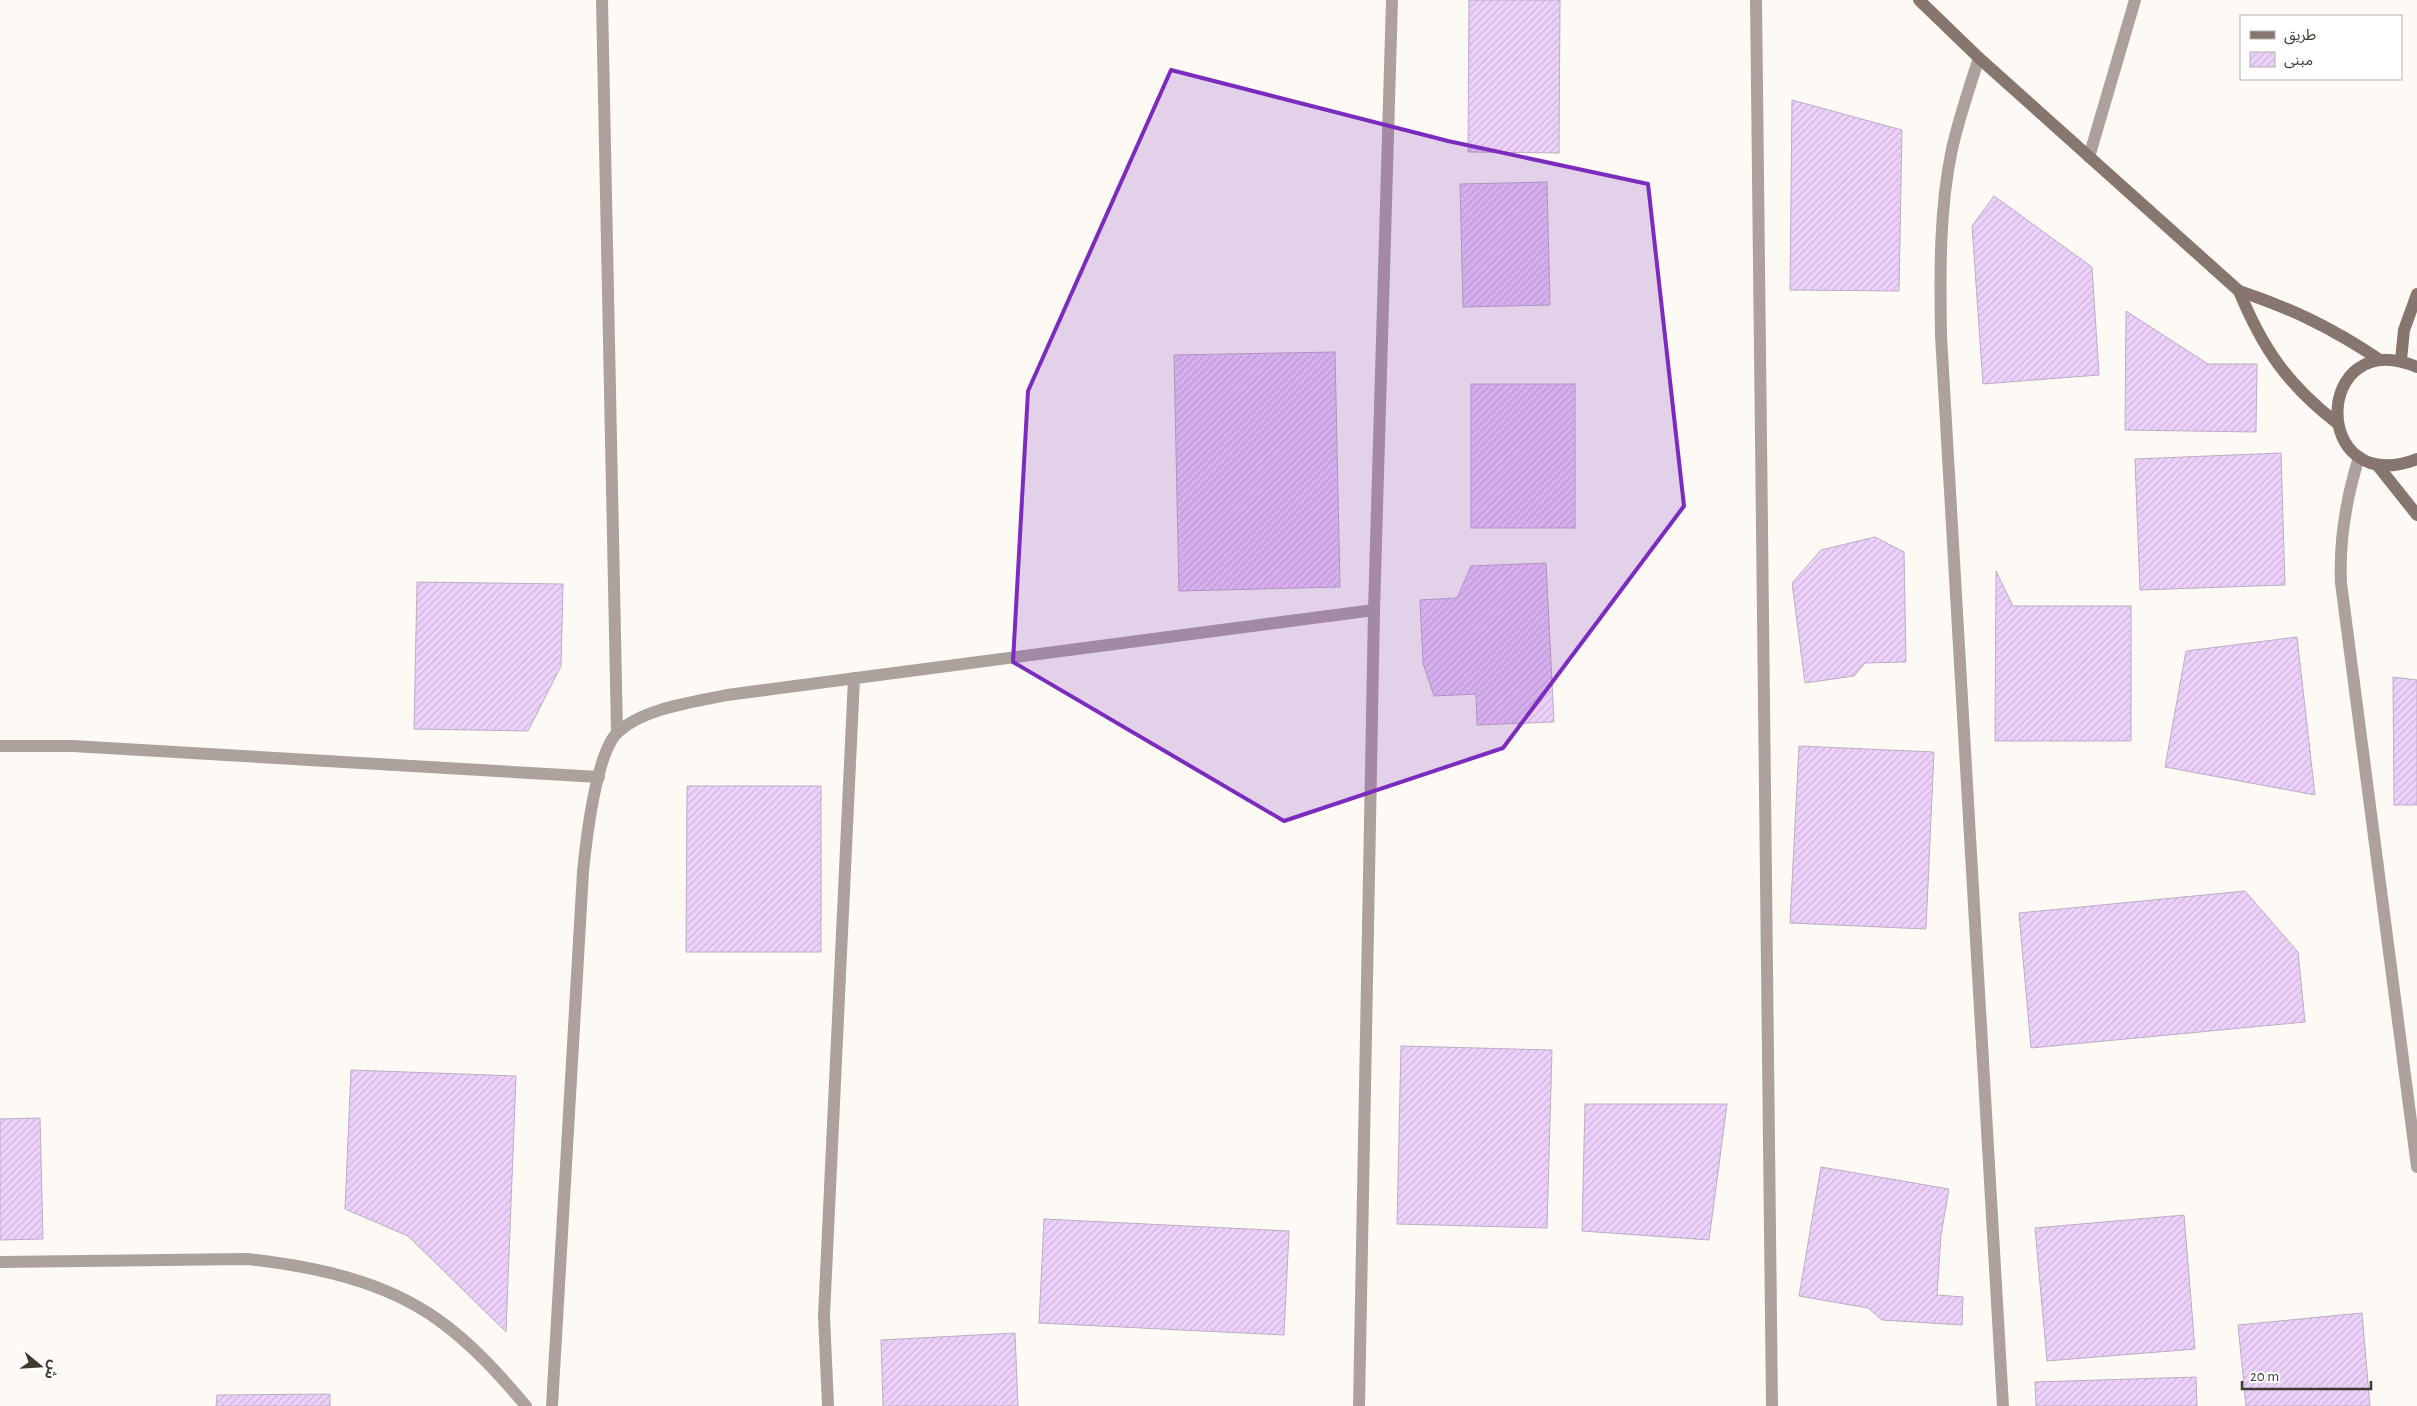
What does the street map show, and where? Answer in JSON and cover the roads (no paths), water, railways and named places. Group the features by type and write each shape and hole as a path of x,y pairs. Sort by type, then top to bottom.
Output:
{"street":[{"path":"552,1406 583,872 591,808 599,777 617,732 602,0"},
{"path":"1359,1406 1374,610 1392,0"},
{"path":"1756,0 1772,1406"},
{"path":"1919,0 1979,58 2239,291 2276,303 2313,319 2380,360"},
{"path":"2089,157 2135,0"},
{"path":"1979,58 1964,104 1952,151 1944,210 1940,269 1940,317 2003,1406"},
{"path":"2239,291 2254,328 2269,353 2310,402 2336,423 2345,442 2359,457 2378,466 2399,466 2417,459"},
{"path":"2400,360 2404,330 2417,294"},
{"path":"2336,423 2337,402 2345,382 2360,368 2380,360 2400,360 2417,367"},
{"path":"2359,457 2344,519 2340,553 2341,583 2417,1167"},
{"path":"2378,466 2417,515"},
{"path":"617,732 640,719 677,705 727,695 1374,610"},
{"path":"828,1406 824,1316 854,678"},
{"path":"0,746 73,746 599,777"},
{"path":"0,1262 246,1259 282,1263 348,1278 408,1301 436,1318 466,1342 526,1406"}]}
